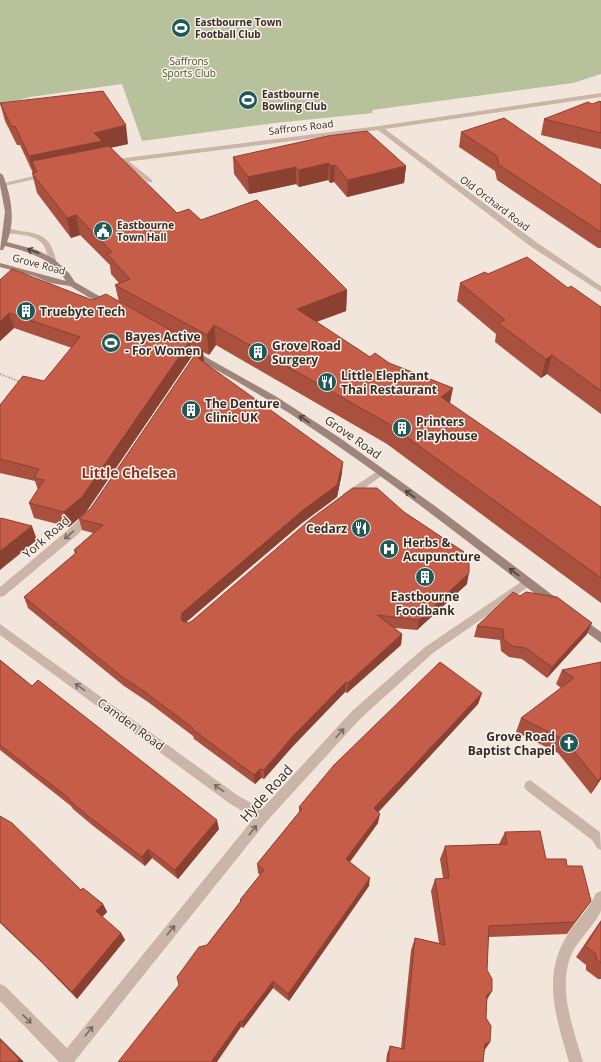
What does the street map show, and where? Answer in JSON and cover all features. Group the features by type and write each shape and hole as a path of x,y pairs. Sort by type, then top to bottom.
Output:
{"street":[{"name":"Saffrons Road","path":"100,164 379,128 601,95"},
{"name":"Old Orchard Road","path":"379,128 533,244 601,290"},
{"path":"124,160 150,181"},
{"path":"4,184 56,173"},
{"path":"0,175 4,184 8,214 7,231 2,246"},
{"path":"7,231 34,236 45,241 50,248 52,260"},
{"name":"Grove Road","path":"2,246 37,252 52,260 66,271 72,284"},
{"name":"Grove Road","path":"0,265 37,274 53,281 72,284 118,310"},
{"name":"Grove Road","path":"171,341 236,376 277,401 381,472 601,638"},
{"path":"192,366 198,356"},
{"path":"338,502 381,472"},
{"name":"York Road","path":"0,593 73,532 94,510"},
{"name":"Hyde Road","path":"66,1060 264,817 356,715 429,650 527,582"},
{"name":"Camden Road","path":"0,629 233,799 264,817"},
{"path":"530,786 596,836 601,844"},
{"path":"576,1062 558,997 560,969 568,948 599,904 601,898"},
{"path":"0,991 66,1060"}],"path":[{"path":"0,374 21,381 24,388"}],"green space":[{"name":"Saffrons Sports Club","path":"0,0 601,0 601,74 573,83 372,110 373,113 275,123 142,141 122,84 30,97 0,105"}],"building":[{"path":"103,91 126,125 94,133 102,141 29,156 15,126 12,127 0,103"},
{"path":"600,101 601,133 544,119 588,102 592,104"},
{"path":"504,118 601,185 601,232 499,165 497,156 461,132"},
{"path":"367,131 406,166 348,180 335,165 330,166 329,163 299,170 296,167 248,177 233,157 328,136"},
{"path":"109,146 177,213 189,209 201,220 257,200 347,290 297,309 370,357 375,353 389,363 453,388 441,397 601,507 601,578 389,424 214,325 207,335 115,285 130,279 107,254 112,252 76,215 67,218 32,173 37,172 32,161"},
{"path":"527,257 568,288 571,286 601,307 601,391 552,355 546,359 498,323 505,320 460,283 485,272 488,274"},
{"path":"12,269 92,300 106,294 190,341 82,497 64,512 29,503 44,480 34,478 39,469 0,459 0,405 23,376 44,381 80,337 9,313 0,322 0,280"},
{"path":"199,349 203,351 198,358 343,462 337,485 302,511 182,613 182,621 188,623 192,621 311,519 353,488 377,488 404,512 464,552 459,555 469,562 469,573 419,620 377,615 402,634 348,683 346,682 293,736 264,770 260,769 254,775 145,692 121,676 24,597 77,552 74,550 103,525 79,519 91,508"},
{"path":"0,519 32,526 0,551"},
{"path":"513,592 520,596 526,592 557,597 592,623 552,667 526,648 512,646 504,640 503,629 477,626"},
{"path":"0,660 32,686 38,680 217,820 175,870 148,849 142,857 88,816 69,800 70,799 0,745"},
{"path":"440,662 482,693 374,808 380,814 346,859 370,878 288,994 273,981 242,1022 240,1021 211,1062 118,1062 179,985 177,977 199,947 207,945 264,870 257,864 302,809 299,807 334,765"},
{"name":"Grove Road Baptist Chapel","path":"601,662 601,777 598,781 565,740 521,718 574,678 562,670"},
{"path":"0,816 12,823 81,890 83,888 103,904 96,911 121,933 72,992 0,922"},
{"path":"540,831 546,859 566,859 567,866 582,866 591,901 575,922 489,926 487,970 492,979 492,991 487,995 486,1018 491,1026 490,1042 485,1044 483,1062 388,1062 390,1046 404,1049 415,938 445,945 435,879 449,878 445,846 507,844 505,832"},
{"path":"601,922 601,963 596,959 596,954 585,946"},
{"path":"0,1039 19,1059 18,1062 0,1062"}],"place":[{"name":"Eastbourne Town Football Club","path":"181,28"},
{"name":"Eastbourne Bowling Club","path":"248,100"},
{"name":"Eastbourne Town Hall","path":"103,231"},
{"name":"Truebyte Tech","path":"26,311"},
{"name":"Bayes Active - For Women","path":"111,343"},
{"name":"Grove Road Surgery","path":"258,352"},
{"name":"Little Elephant Thai Restaurant","path":"327,382"},
{"name":"The Denture Clinic UK","path":"191,410"},
{"name":"Printers Playhouse","path":"402,428"},
{"name":"Cedarz","path":"361,528"},
{"name":"Herbs & Acupuncture","path":"389,549"},
{"name":"Eastbourne Foodbank","path":"425,577"},
{"name":"Grove Road Baptist Chapel","path":"569,743"}],"district":[{"name":"Little Chelsea","path":"129,472"}]}
